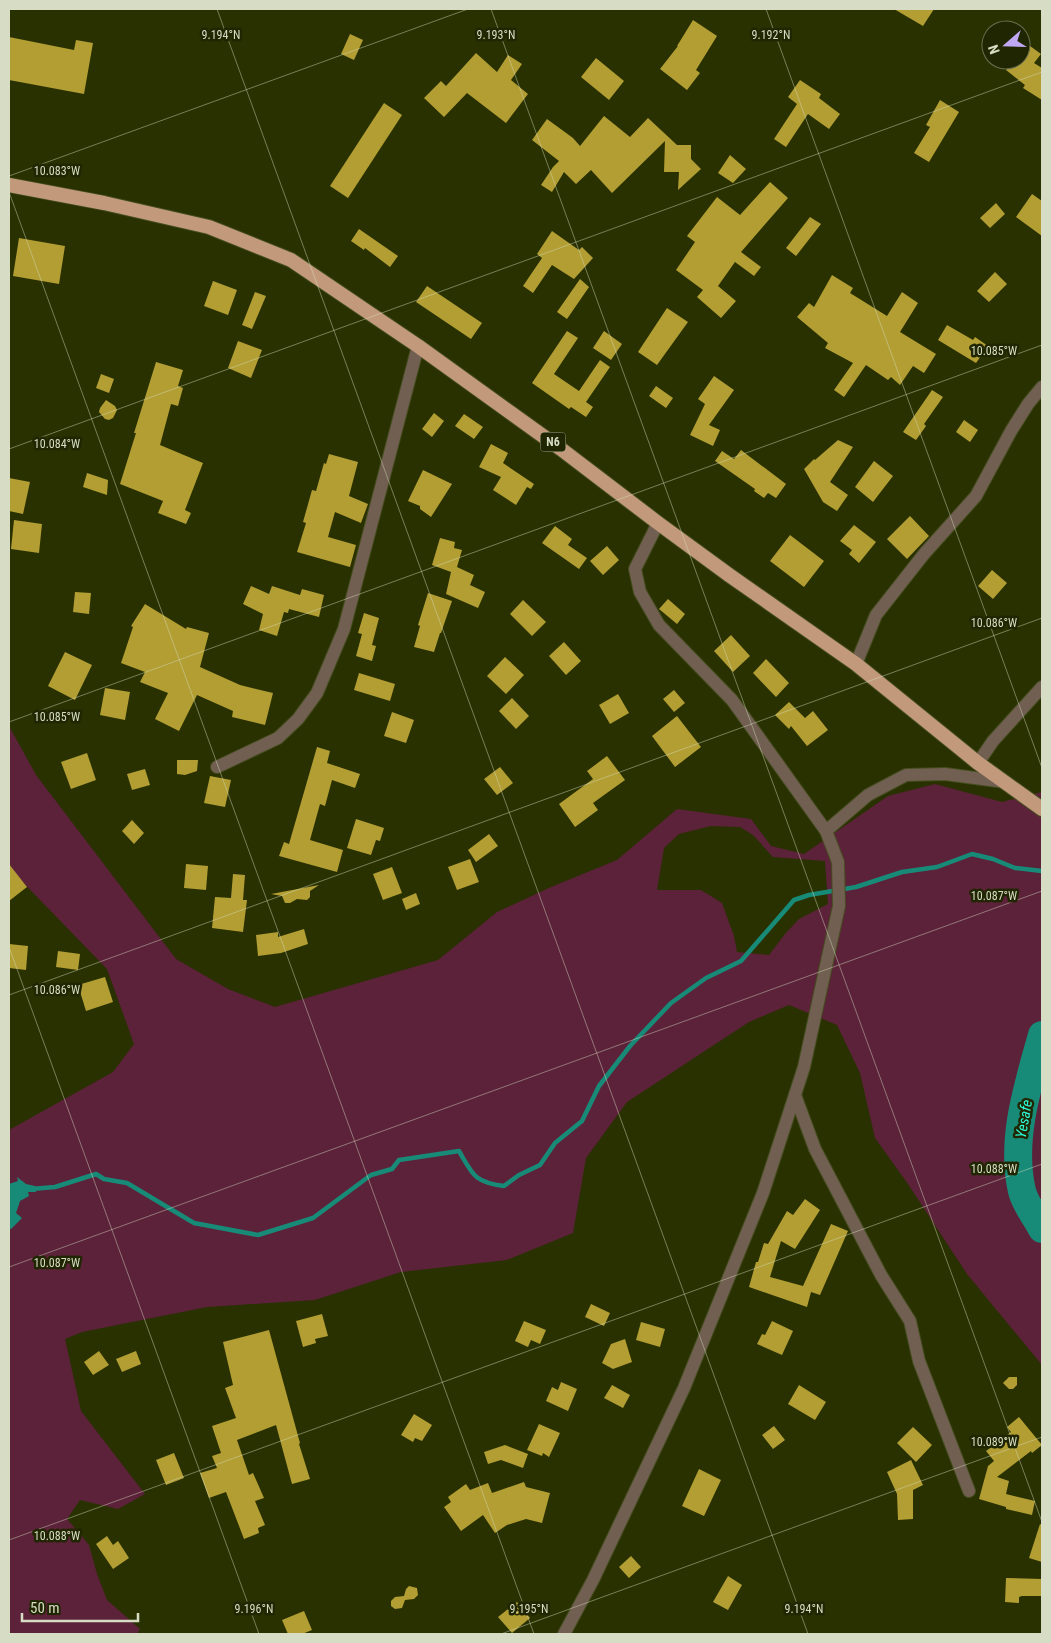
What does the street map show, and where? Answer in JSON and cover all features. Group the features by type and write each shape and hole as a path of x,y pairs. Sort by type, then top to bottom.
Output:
{"highway":[{"name":"N6","path":"9,186 104,203 209,227 291,260 418,346 561,449 729,575 856,664 978,763 1042,809"}],"street":[{"path":"217,768 278,738 298,719 317,693 344,630 418,346"},
{"path":"856,664 876,615 924,554 976,496 1011,431 1028,404 1042,387"},
{"path":"564,1634 593,1580 684,1388 763,1193 804,1067 840,906 838,862 826,831 732,700 659,625 640,592 635,569 658,523"},
{"path":"978,763 993,741 1042,687"},
{"path":"826,831 868,795 906,775 945,774 1006,782"},
{"path":"795,1095 815,1149 880,1275 910,1321 919,1361 969,1491"}],"shaded area":[{"path":"9,726 36,775 176,959 228,989 275,1007 438,960 497,912 617,860 677,809 751,819 771,846 804,854 888,796 935,784 1002,802 1042,792 1042,1365 967,1274 908,1184 875,1138 860,1073 837,1025 789,1005 749,1022 627,1102 586,1158 573,1233 507,1260 401,1272 315,1300 207,1307 82,1332 65,1339 81,1411 145,1494 118,1509 80,1500 67,1519 89,1545 107,1600 140,1629 137,1634 9,1634 9,1130 113,1072 134,1044 107,969 9,868","holes":["711,826 740,827 753,835 773,857 825,861 828,904 799,919 769,955 737,952 734,936 722,903 701,890 657,890 664,848 679,834"]}],"water":[{"path":"17,1177 26,1184 35,1186 36,1192 28,1192 29,1196 20,1201 16,1213 22,1218 11,1229 9,1228 9,1184 18,1181"}],"building":[{"path":"894,9 934,9 923,26"},
{"path":"693,20 717,36 696,70 700,73 687,90 660,69 678,46"},
{"path":"350,34 363,40 354,60 341,54"},
{"path":"9,37 74,50 76,40 93,43 84,94 9,80"},
{"path":"1031,47 1041,54 1034,63 1042,68 1042,100 1023,88 1025,85 1006,70 1031,70"},
{"path":"476,53 497,72 508,55 522,64 511,80 528,94 506,123 467,93 444,117 424,98 441,81 446,86"},
{"path":"596,58 624,81 609,100 581,77"},
{"path":"800,80 821,94 819,98 840,114 829,129 808,114 786,147 774,139 797,104 788,97"},
{"path":"940,100 959,112 929,162 914,153 930,127 926,125"},
{"path":"384,103 402,115 348,198 330,186"},
{"path":"604,116 630,137 648,118 677,145 691,145 691,159 701,169 678,190 679,172 664,172 665,141 612,193 591,170 576,184 564,172 552,192 541,185 559,161 532,140 547,119 573,138 580,146"},
{"path":"730,155 746,169 733,183 718,173"},
{"path":"770,182 788,198 741,252 761,267 754,276 735,262 718,286 736,301 721,318 697,297 703,290 676,270 695,242 687,236 717,197 740,215"},
{"path":"1032,194 1042,201 1042,236 1016,217"},
{"path":"996,203 1005,214 990,228 980,218"},
{"path":"810,217 821,224 796,256 786,248"},
{"path":"359,229 398,256 390,267 365,248 364,250 351,241"},
{"path":"552,231 579,250 582,247 593,258 574,279 552,265 533,293 523,286 542,258 537,254"},
{"path":"19,238 65,246 59,284 13,276"},
{"path":"995,272 1007,284 989,302 977,291"},
{"path":"832,275 853,288 850,293 887,316 902,292 918,303 900,332 936,354 924,373 913,366 900,385 891,377 888,380 866,365 844,397 834,390 853,363 825,348 828,343 797,317 809,303 814,307"},
{"path":"580,279 589,287 567,319 557,312"},
{"path":"213,281 237,290 228,315 204,306"},
{"path":"427,286 482,323 471,339 416,302"},
{"path":"255,292 266,296 252,329 242,325"},
{"path":"667,308 688,322 657,365 638,352"},
{"path":"947,325 973,340 975,337 988,346 976,363 938,340"},
{"path":"567,331 578,338 554,374 579,391 600,360 610,367 586,402 593,407 586,417 571,407 569,409 532,383"},
{"path":"604,331 622,344 611,360 593,348"},
{"path":"238,341 262,350 251,378 228,368"},
{"path":"156,362 183,370 178,386 183,388 178,406 171,404 160,445 203,463 185,510 191,513 186,524 158,513 163,501 120,484"},
{"path":"101,374 114,379 109,393 96,388"},
{"path":"714,376 734,390 709,425 720,430 713,446 690,435 705,404 698,399"},
{"path":"656,386 673,398 666,408 649,396"},
{"path":"932,390 943,397 924,424 926,426 916,440 903,432"},
{"path":"106,400 115,406 117,410 113,418 109,420 105,419 99,412"},
{"path":"434,413 444,421 432,437 422,429"},
{"path":"464,414 483,427 474,439 455,426"},
{"path":"964,420 978,430 970,442 956,432"},
{"path":"838,440 853,447 830,482 848,495 837,511 823,502 804,469"},
{"path":"491,444 508,453 503,463 534,484 531,489 527,487 516,505 493,490 501,477 479,467"},
{"path":"741,450 786,484 776,498 768,493 764,498 754,491 755,489 715,461 722,451 734,459"},
{"path":"329,454 358,462 349,496 368,504 361,523 335,512 328,537 356,545 350,567 297,552 306,523 303,522 312,490 316,491 324,463 326,464"},
{"path":"874,461 893,476 873,502 855,487"},
{"path":"423,470 452,484 431,517 420,509 420,506 408,501"},
{"path":"87,473 108,480 107,495 83,487"},
{"path":"9,478 30,482 23,514 9,511"},
{"path":"910,516 929,536 907,559 887,539"},
{"path":"14,520 42,524 39,553 11,549"},
{"path":"854,525 876,542 859,563 849,554 852,550 840,541"},
{"path":"555,526 572,539 568,545 587,558 579,569 542,543"},
{"path":"790,535 824,561 804,587 770,561"},
{"path":"440,538 455,542 454,548 462,550 457,567 474,575 470,585 485,592 478,608 446,594 451,572 432,565"},
{"path":"607,546 619,560 603,575 590,561"},
{"path":"992,570 1007,583 993,599 978,586"},
{"path":"251,586 269,594 272,586 300,595 302,589 324,595 319,617 289,609 288,613 284,612 277,636 259,630 263,614 243,604"},
{"path":"75,592 91,593 89,614 73,612"},
{"path":"428,593 452,601 434,652 414,647 420,626 418,625"},
{"path":"668,599 685,614 677,624 659,609"},
{"path":"523,600 546,622 532,636 510,614"},
{"path":"145,604 186,629 187,627 209,633 200,667 240,685 273,693 265,725 232,717 233,711 197,695 179,731 155,719 168,693 140,682 145,672 121,663 133,627 131,626"},
{"path":"364,613 379,618 372,645 376,646 372,661 356,656 362,634 358,633"},
{"path":"731,635 750,656 733,672 714,651"},
{"path":"564,642 581,661 566,675 549,656"},
{"path":"65,652 92,665 75,700 48,686"},
{"path":"505,657 524,675 506,694 487,676"},
{"path":"766,659 789,683 776,697 753,673"},
{"path":"359,673 395,684 390,701 354,690"},
{"path":"105,688 130,692 125,720 100,715"},
{"path":"674,690 685,703 674,712 663,699"},
{"path":"618,694 629,713 610,724 599,705"},
{"path":"512,698 529,716 516,729 499,711"},
{"path":"789,702 805,718 813,711 828,730 807,746 791,726 789,729 775,715"},
{"path":"392,712 414,720 406,743 384,736"},
{"path":"677,716 701,747 675,767 652,736"},
{"path":"317,747 330,751 327,763 360,774 355,788 332,780 325,806 320,804 310,840 343,850 337,872 279,856 284,842 289,844"},
{"path":"87,753 96,780 71,789 61,762"},
{"path":"607,756 625,780 593,803 598,810 575,827 559,804 593,779 587,771"},
{"path":"177,760 198,760 197,771 185,775 177,774"},
{"path":"500,767 513,783 497,795 484,779"},
{"path":"145,769 150,785 132,790 127,774"},
{"path":"210,776 231,780 225,807 204,803"},
{"path":"356,819 384,828 380,841 376,840 371,855 347,848"},
{"path":"132,820 144,833 134,844 122,831"},
{"path":"489,834 498,846 476,862 468,850"},
{"path":"470,859 479,882 457,890 448,867"},
{"path":"9,864 27,887 9,901"},
{"path":"186,864 208,866 206,890 184,888"},
{"path":"392,867 402,893 383,900 373,874"},
{"path":"233,874 245,875 243,900 247,900 243,932 212,928 215,897 231,898"},
{"path":"319,885 310,891 310,897 307,900 297,899 290,903 285,903 282,896 271,894"},
{"path":"416,893 420,904 406,910 402,899"},
{"path":"304,929 308,944 281,953 258,956 256,935 278,932 278,937"},
{"path":"9,944 28,946 26,970 9,968"},
{"path":"58,951 80,954 78,970 56,967"},
{"path":"105,977 113,1002 86,1011 78,985"},
{"path":"805,1199 820,1210 795,1249 781,1241 770,1277 803,1286 831,1224 848,1231 820,1295 811,1292 807,1307 749,1287 764,1243 768,1244 787,1211 793,1215"},
{"path":"591,1304 610,1313 604,1326 585,1317"},
{"path":"322,1314 328,1336 315,1339 316,1343 303,1347 296,1321"},
{"path":"524,1321 546,1330 540,1344 531,1340 528,1347 515,1341"},
{"path":"772,1321 793,1331 782,1355 757,1344 762,1334 765,1335"},
{"path":"641,1322 665,1329 660,1347 636,1340"},
{"path":"269,1330 310,1479 292,1484 276,1425 237,1440 249,1475 253,1473 264,1498 255,1501 265,1525 258,1528 259,1533 244,1539 226,1492 209,1498 200,1473 217,1468 212,1456 221,1453 212,1426 236,1418 225,1388 233,1385 223,1342"},
{"path":"625,1339 632,1362 613,1369 602,1363 611,1344"},
{"path":"99,1351 109,1365 93,1375 84,1362"},
{"path":"136,1351 141,1364 122,1372 116,1359"},
{"path":"1009,1377 1017,1377 1017,1385 1013,1389 1009,1389 1003,1383"},
{"path":"561,1382 577,1389 568,1411 546,1401 552,1387 558,1390"},
{"path":"612,1385 630,1395 623,1408 604,1398"},
{"path":"799,1385 826,1402 815,1420 788,1404"},
{"path":"414,1414 432,1425 422,1441 415,1438 413,1442 401,1435"},
{"path":"1019,1417 1042,1445 997,1477 1009,1481 1006,1494 1035,1501 1032,1515 1006,1509 1006,1507 979,1499 988,1466 994,1461 986,1451 1011,1432 1007,1427"},
{"path":"539,1424 560,1433 549,1457 543,1453 542,1456 527,1450"},
{"path":"774,1426 785,1440 773,1449 762,1435"},
{"path":"913,1427 932,1445 916,1462 897,1443"},
{"path":"505,1445 528,1454 523,1468 501,1460 488,1464 484,1452"},
{"path":"174,1453 184,1478 166,1485 156,1460"},
{"path":"911,1460 923,1485 913,1490 913,1519 898,1520 897,1494 887,1472"},
{"path":"699,1469 721,1480 704,1516 682,1506"},
{"path":"524,1482 526,1487 550,1493 542,1523 526,1519 507,1525 495,1533 483,1515 461,1531 444,1507 451,1502 448,1497 466,1484 470,1490 488,1483 492,1493"},
{"path":"1040,1524 1042,1525 1042,1562 1029,1558"},
{"path":"107,1536 113,1545 118,1541 129,1558 113,1569 96,1544"},
{"path":"631,1556 641,1567 629,1578 619,1567"},
{"path":"728,1576 742,1585 728,1610 713,1602"},
{"path":"1006,1578 1042,1579 1042,1596 1022,1596 1019,1597 1019,1603 1005,1602"},
{"path":"409,1586 417,1588 418,1595 414,1599 405,1600 402,1608 395,1609 391,1606 391,1601 395,1597 404,1596"},
{"path":"517,1602 530,1618 512,1633 498,1617"},
{"path":"304,1611 312,1630 302,1634 288,1634 282,1620"}],"waterway":[{"path":"31,1189 55,1187 96,1174 104,1179 127,1183 194,1223 258,1235 313,1218 371,1175 392,1169 399,1160 459,1151 471,1172 476,1176 486,1182 504,1186 519,1175 540,1165 555,1143 582,1121 599,1086 630,1046 671,1003 706,978 741,961 794,900 809,895 856,887 902,872 937,867 972,854 993,859 1015,868 1042,871"},
{"name":"Yesafe","path":"1042,1035 1026,1093 1019,1132 1018,1152 1023,1196 1042,1229"}]}
